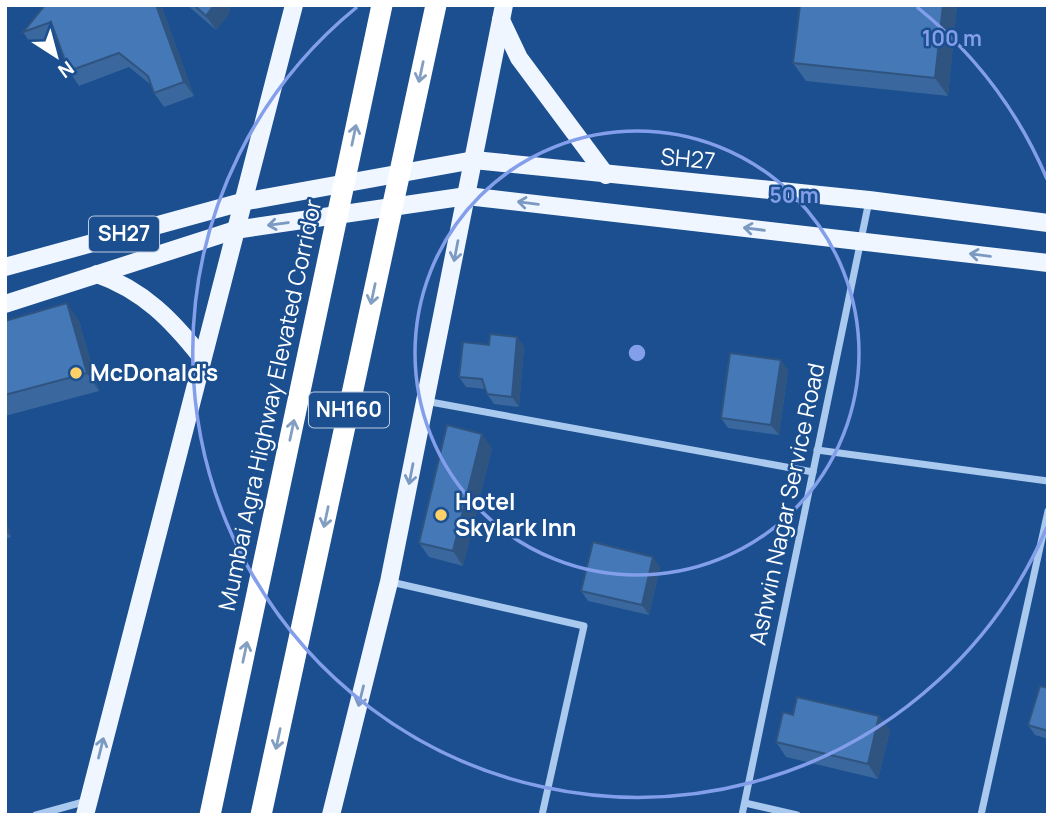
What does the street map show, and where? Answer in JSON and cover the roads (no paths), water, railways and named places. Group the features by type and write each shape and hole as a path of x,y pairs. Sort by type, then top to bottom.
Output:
{"highway":[{"name":"Mumbai Agra Highway Elevated Corridor","path":"210,815 382,5"},
{"name":"NH160","path":"261,815 436,5"}],"main road":[{"path":"86,808 294,5"},
{"path":"331,815 389,582 503,13"},
{"path":"503,13 519,58 606,175"},
{"name":"SH27","path":"5,267 243,202 474,160 869,200 1048,223"},
{"path":"5,304 235,230 467,196 1048,263"},
{"path":"97,274 135,290 152,302 202,358"}],"street":[{"name":"Ashwin Nagar Service Road","path":"742,815 869,200"},
{"path":"425,401 813,472"},
{"path":"817,450 1048,481"},
{"path":"981,815 1048,511"},
{"path":"389,582 584,626 542,815"},
{"path":"745,803 797,815"},
{"path":"36,815 86,808"}],"place":[{"name":"McDonald's","path":"76,373"},
{"name":"Hotel Skylark Inn","path":"441,515"}]}
